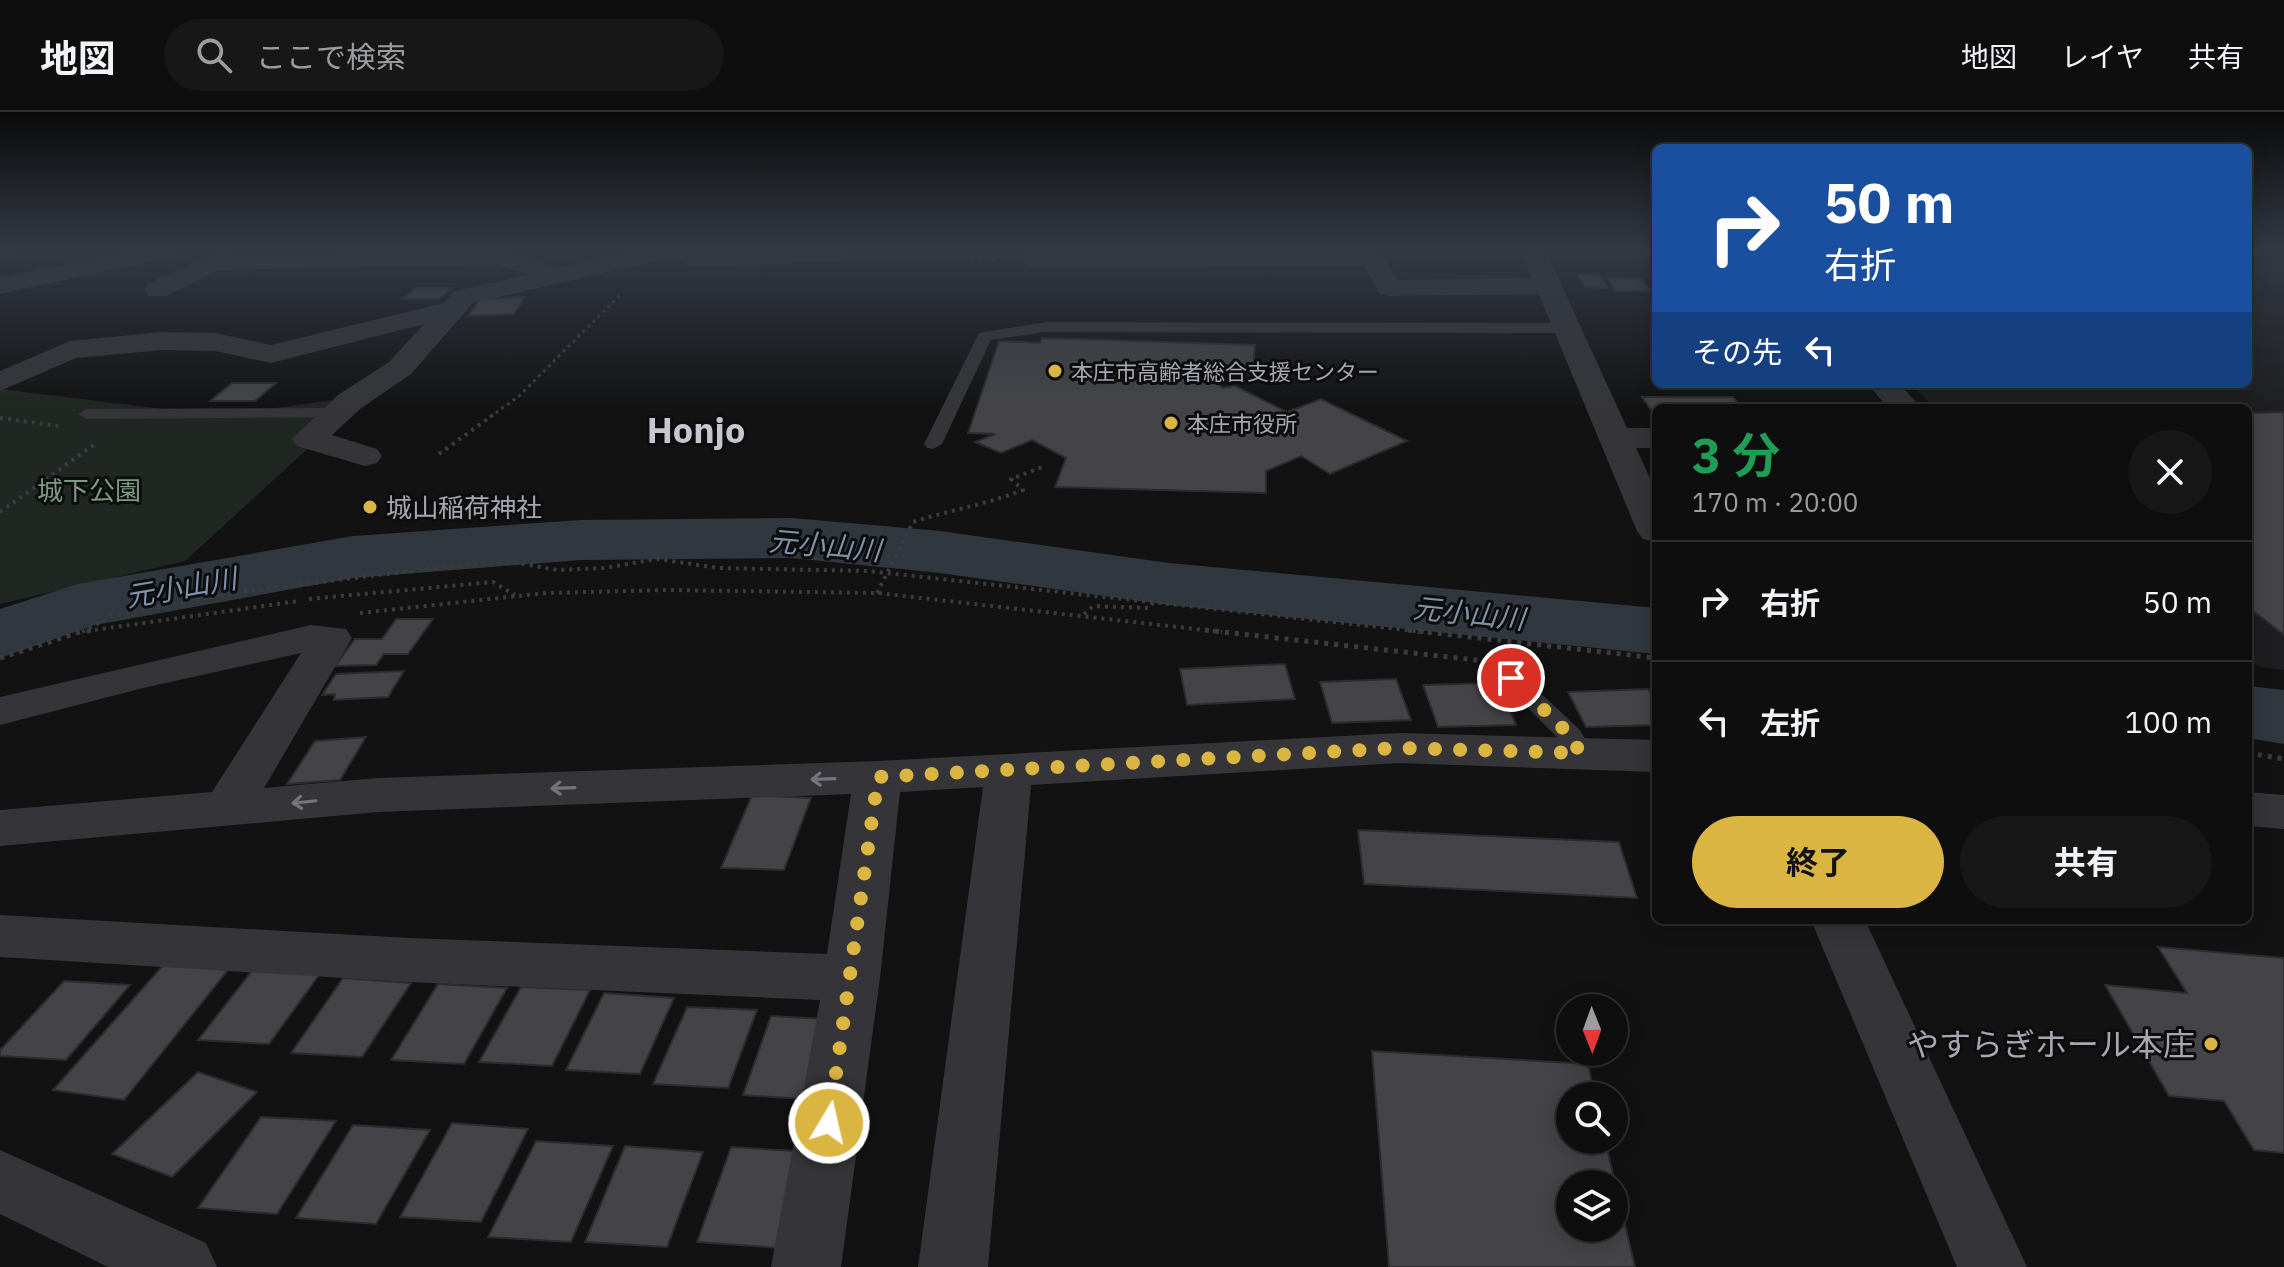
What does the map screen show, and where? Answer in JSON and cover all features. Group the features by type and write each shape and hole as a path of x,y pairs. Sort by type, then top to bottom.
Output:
{"street":[{"path":"365,456 309,439 335,413 400,368 458,303"},
{"path":"1557,303 1652,522"},
{"path":"0,382 70,350 162,341 215,342 271,354 452,309"},
{"path":"1887,388 1901,404"},
{"path":"1616,438 1652,438"},
{"path":"0,711 141,675 311,638 331,638 226,810"},
{"path":"8,836 378,795 878,777 1399,748 1652,756"},
{"path":"953,1267 1009,770"},
{"path":"806,1267 852,978 878,777"},
{"path":"2252,809 2284,812"},
{"path":"1840,924 1992,1267"},
{"path":"0,936 409,960 852,978"},
{"path":"0,1181 182,1267"}],"lane":[{"path":"933,444 985,336 1046,327 1568,328"},
{"path":"87,414 335,413"},
{"path":"1511,678 1571,736 1580,753"}],"path":[{"path":"439,454 519,396 615,303"},
{"path":"0,418 62,427"},
{"path":"0,512 97,443"},
{"path":"877,593 913,522 980,501 993,502 1023,490 1011,479 1045,466"},
{"path":"0,658 127,613 240,592 514,562 557,570 604,568 657,559 719,568 868,571 1652,658"},
{"path":"347,615 546,593 667,590 877,593 1482,660 1500,668 1511,678"},
{"path":"1083,615 1093,606 1149,608 1154,601"},
{"path":"2252,754 2284,759"}],"shaded area":[{"path":"2252,303 2284,303 2284,670 2252,665 2252,404 1930,404 1915,388 2252,388"}],"green space":[{"name":"城下公園","path":"0,389 219,416 341,399 326,432 185,561 0,604"}],"building":[{"path":"477,303 521,303 514,314 468,316"},
{"name":"本庄市役所","path":"1042,338 1255,345 1253,368 1204,367 1204,374 1223,388 1235,386 1287,412 1321,399 1407,441 1330,474 1301,456 1266,471 1266,493 1055,487 1066,458 1032,440 1001,453 975,442 995,434 968,433 999,341 1040,343"},
{"path":"232,383 276,383 255,401 210,401"},
{"path":"1642,397 1733,397 1739,404 1652,404 1652,411"},
{"path":"2284,412 2284,635 2252,610 2252,413"},
{"path":"396,619 433,619 408,654 384,654 376,665 335,666 355,639 382,639"},
{"path":"1285,664 1295,699 1187,705 1180,669"},
{"path":"404,671 388,697 334,700 335,694 322,695 336,674"},
{"path":"1396,679 1411,720 1332,723 1320,682"},
{"path":"1499,683 1516,725 1438,727 1423,685"},
{"path":"1648,689 1652,695 1652,725 1586,727 1568,692"},
{"path":"366,737 340,780 287,784 315,741"},
{"path":"752,795 811,798 784,870 721,868"},
{"path":"1358,830 1619,842 1637,898 1364,884"},
{"name":"やすらぎホール本庄","path":"2158,947 2284,958 2284,1153 2254,1150 2224,1101 2169,1096 2105,985 2187,993"},
{"path":"166,962 232,965 124,1100 53,1090"},
{"path":"255,967 322,971 269,1044 198,1040"},
{"path":"343,978 411,983 362,1057 291,1053"},
{"path":"64,981 130,985 66,1060 0,1056 0,1050"},
{"path":"438,984 507,988 464,1064 391,1060"},
{"path":"521,987 590,990 552,1066 479,1062"},
{"path":"604,993 674,998 640,1074 566,1070"},
{"path":"687,1007 757,1010 728,1088 653,1084"},
{"path":"771,1016 842,1020 818,1100 743,1095"},
{"path":"1372,1051 1588,1066 1592,1082 1556,1082 1556,1154 1608,1154 1612,1170 1556,1170 1556,1242 1628,1242 1628,1237 1635,1267 1389,1267"},
{"path":"198,1072 257,1092 172,1177 112,1154"},
{"path":"261,1117 336,1121 277,1214 198,1208"},
{"path":"452,1123 528,1129 481,1222 400,1217"},
{"path":"353,1125 430,1130 376,1224 296,1218"},
{"path":"536,1141 613,1146 571,1242 488,1237"},
{"path":"625,1146 703,1152 667,1247 585,1242"},
{"path":"731,1147 809,1152 780,1248 697,1242"}],"waterway":[{"name":"元小山川","path":"0,635 78,606 353,557 581,540 792,538 940,552 1169,584 1652,631"},
{"name":"元小山川","path":"2252,713 2284,717"}],"place":[{"name":"本庄市高齢者総合支援センター","path":"1055,371"},
{"name":"本庄市役所","path":"1171,423"},
{"name":"城山稲荷神社","path":"370,507"},
{"name":"やすらぎホール本庄","path":"2211,1044"}],"district":[{"name":"Honjo","path":"696,429"}],"route":[{"path":"829,1123 852,978 878,777 1399,748 1580,753 1571,736 1511,678"}]}
